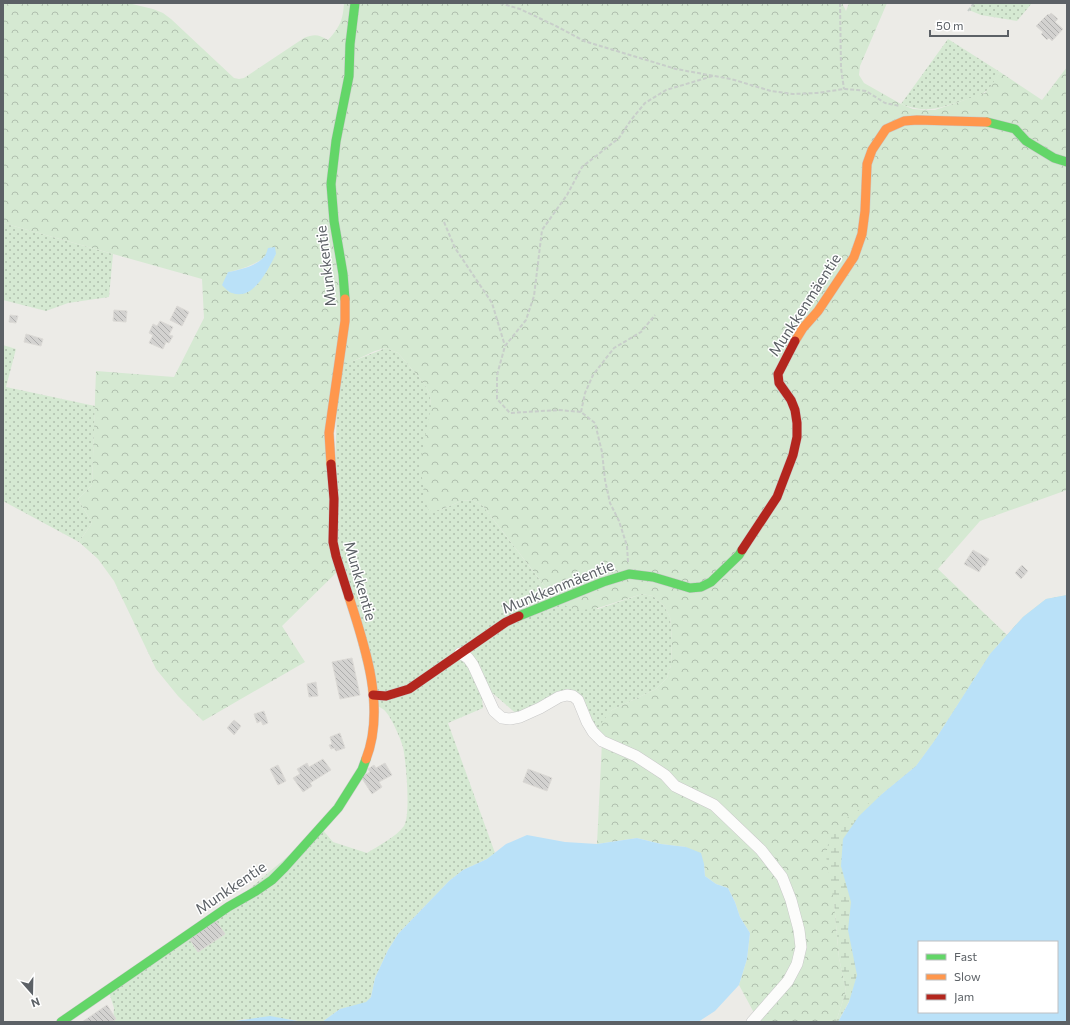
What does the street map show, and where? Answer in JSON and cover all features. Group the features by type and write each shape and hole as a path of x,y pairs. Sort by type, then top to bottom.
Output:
{"street":[{"name":"Munkkentie","path":"61,1022 228,907 272,880 338,808 362,770 371,747 374,726 373,695 366,650 336,556 333,542 334,500 330,453 331,415 345,321 344,288 334,221 331,184 336,141 349,76 350,44 355,3"},
{"name":"Munkkenmäentie","path":"373,695 386,696 409,689 506,622 522,614 603,582 629,574 653,577 690,588 701,587 711,582 739,555 777,497 793,455 797,423 795,410 791,400 779,383 778,374 796,338 818,310 854,257 862,234 865,211 867,164 872,150 886,128 904,121 917,120 986,122 1015,129 1026,141 1054,158 1067,162"},
{"path":"460,653 468,658 474,665 494,711 502,718 510,719 520,717 559,697 567,695 573,696 578,700 593,732 602,742 636,756 665,775 675,786 714,805 761,850 782,877 791,900 799,930 801,947 797,964 788,981 752,1022"}],"path":[{"path":"500,3 520,9 584,41 676,69 732,79 771,91 793,94 817,93 844,89 866,91 885,103 900,106"},
{"path":"840,3 841,68 844,89"},
{"path":"968,11 974,3"},
{"path":"629,574 627,546 619,522 610,503 605,480 602,452 595,423 581,412 559,410 510,413 497,399 497,375 505,346 526,320 534,296 542,230 567,195 582,167 620,138 631,120 645,103 666,90 713,76"},
{"path":"444,222 455,248 492,303 505,346"},
{"path":"581,412 585,393 593,375 614,348 641,332 655,315"}],"green space":[{"path":"3,3 128,3 153,9 163,13 171,19 234,78 239,79 244,78 304,38 316,35 328,40 340,23 344,3 842,3 846,11 849,3 887,3 860,66 859,75 864,83 901,104 913,109 924,110 935,110 985,93 1000,72 1042,100 1067,67 1067,490 980,521 938,569 1007,635 990,654 935,740 916,766 882,794 834,902 839,958 846,991 836,1022 759,1022 739,985 747,959 750,933 740,917 728,888 716,884 705,876 704,864 686,847 661,844 637,838 597,844 602,742 598,732 602,722 612,710 656,689 667,678 671,665 672,640 670,617 664,606 653,596 642,594 598,608 582,610 569,608 554,598 483,506 472,500 461,501 440,510 429,511 425,501 420,462 431,407 430,395 424,383 398,353 386,348 375,351 338,368 331,415 339,570 282,626 305,662 203,721 178,696 156,669 114,581 98,559 79,542 92,523 78,499 92,485 96,371 174,377 204,318 202,279 3,223","holes":["276,254 255,287 229,272 247,267 266,257"]},
{"path":"973,3 1032,3 1017,21 981,15 969,10"},
{"path":"948,39 1000,72 992,85 978,96 933,109 919,109 901,104"},
{"path":"3,223 113,254 109,297 68,303 46,311 3,300"},
{"path":"3,345 16,349 6,387 95,406 92,485 78,499 92,523 79,542 3,501"},
{"path":"386,348 398,353 424,383 430,395 440,510 461,501 472,500 483,506 546,588 598,609 642,594 653,596 664,606 670,617 672,640 671,665 667,678 656,689 612,710 598,732 573,696 520,717 480,682 483,708 448,723 495,853 487,859 463,870 449,881 398,934 388,950 375,978 371,997 366,1003 340,1009 322,1022 303,1022 288,1019 245,1019 228,1022 113,1022 114,1008 108,989 228,907 321,828 333,842 367,853 392,838 404,826 408,800 403,747 396,728 388,715 383,709 373,703 333,542 338,367"},
{"path":"1067,595 838,1022 836,1022 846,991 839,958 834,902 826,856 829,838 844,820 882,794 916,766 935,740 990,654 1023,617 1046,599"}],"water":[{"path":"275,247 276,254 273,260 259,282 253,288 240,294 227,290 222,285 228,272 243,269 257,263 265,256 268,248"},
{"path":"1067,595 1067,1022 838,1022 849,1002 857,975 848,930 851,902 841,866 843,839 859,816 882,794 916,766 935,740 990,654 1023,617 1046,599"},
{"path":"527,835 565,842 597,844 637,838 661,844 686,847 701,853 705,876 716,884 728,888 740,917 750,933 747,959 739,985 715,1011 698,1022 322,1022 340,1009 366,1002 371,997 375,978 388,950 398,934 449,881 463,870 487,859 506,844"},
{"path":"270,1016 303,1022 228,1022"}],"building":[{"path":"1051,13 1058,19 1055,22 1063,29 1052,41 1049,38 1047,40 1041,34 1043,32 1036,26 1048,14 1049,15"},
{"path":"177,306 189,312 182,326 170,320"},
{"path":"114,310 127,311 126,322 113,321"},
{"path":"10,315 18,316 16,323 9,322"},
{"path":"160,321 173,327 169,335 173,336 169,343 166,342 163,349 149,343 153,335 149,333 153,324 157,326"},
{"path":"26,334 43,339 41,346 24,342"},
{"path":"973,550 989,559 979,572 964,564"},
{"path":"1022,565 1028,571 1021,579 1015,573"},
{"path":"352,658 360,695 340,699 332,662"},
{"path":"316,682 318,696 309,697 307,684"},
{"path":"264,711 268,723 263,725 261,721 257,723 254,714"},
{"path":"234,720 241,726 234,735 227,728"},
{"path":"340,733 345,748 336,751 334,748 331,749 329,745 332,744 330,737"},
{"path":"323,759 331,770 310,783 312,786 303,792 293,778 300,774 297,769 307,763 309,767"},
{"path":"385,763 392,775 379,782 382,787 372,794 361,777 370,772 368,769 374,765 376,768"},
{"path":"278,765 286,781 278,785 270,769"},
{"path":"528,769 552,778 547,791 523,782"},
{"path":"216,921 225,934 198,952 189,938"},
{"path":"107,1005 116,1019 112,1022 82,1022"}],"traffic: fast":[{"path":"345,299 343,274 334,221 331,184 336,141 349,76 350,44 355,3"},
{"path":"987,122 1015,129 1026,141 1054,158 1067,162"},
{"path":"519,616 603,582 629,574 653,577 690,588 701,587 711,582 739,555 742,550"},
{"path":"61,1022 228,907 272,880 338,808 362,770 366,759"}],"traffic: slow":[{"path":"795,341 803,328 818,311 854,257 862,234 865,211 867,164 872,150 886,129 904,121 917,120 987,122"},
{"path":"331,464 329,433 345,321 345,299"},
{"path":"349,597 367,656 374,698 372,739 366,759"}],"traffic: jam":[{"path":"742,550 777,497 793,455 797,437 795,410 791,400 779,383 778,374 795,341"},
{"path":"331,464 334,499 333,542 349,597"},
{"path":"373,695 386,696 409,689 506,622 519,616"}]}
